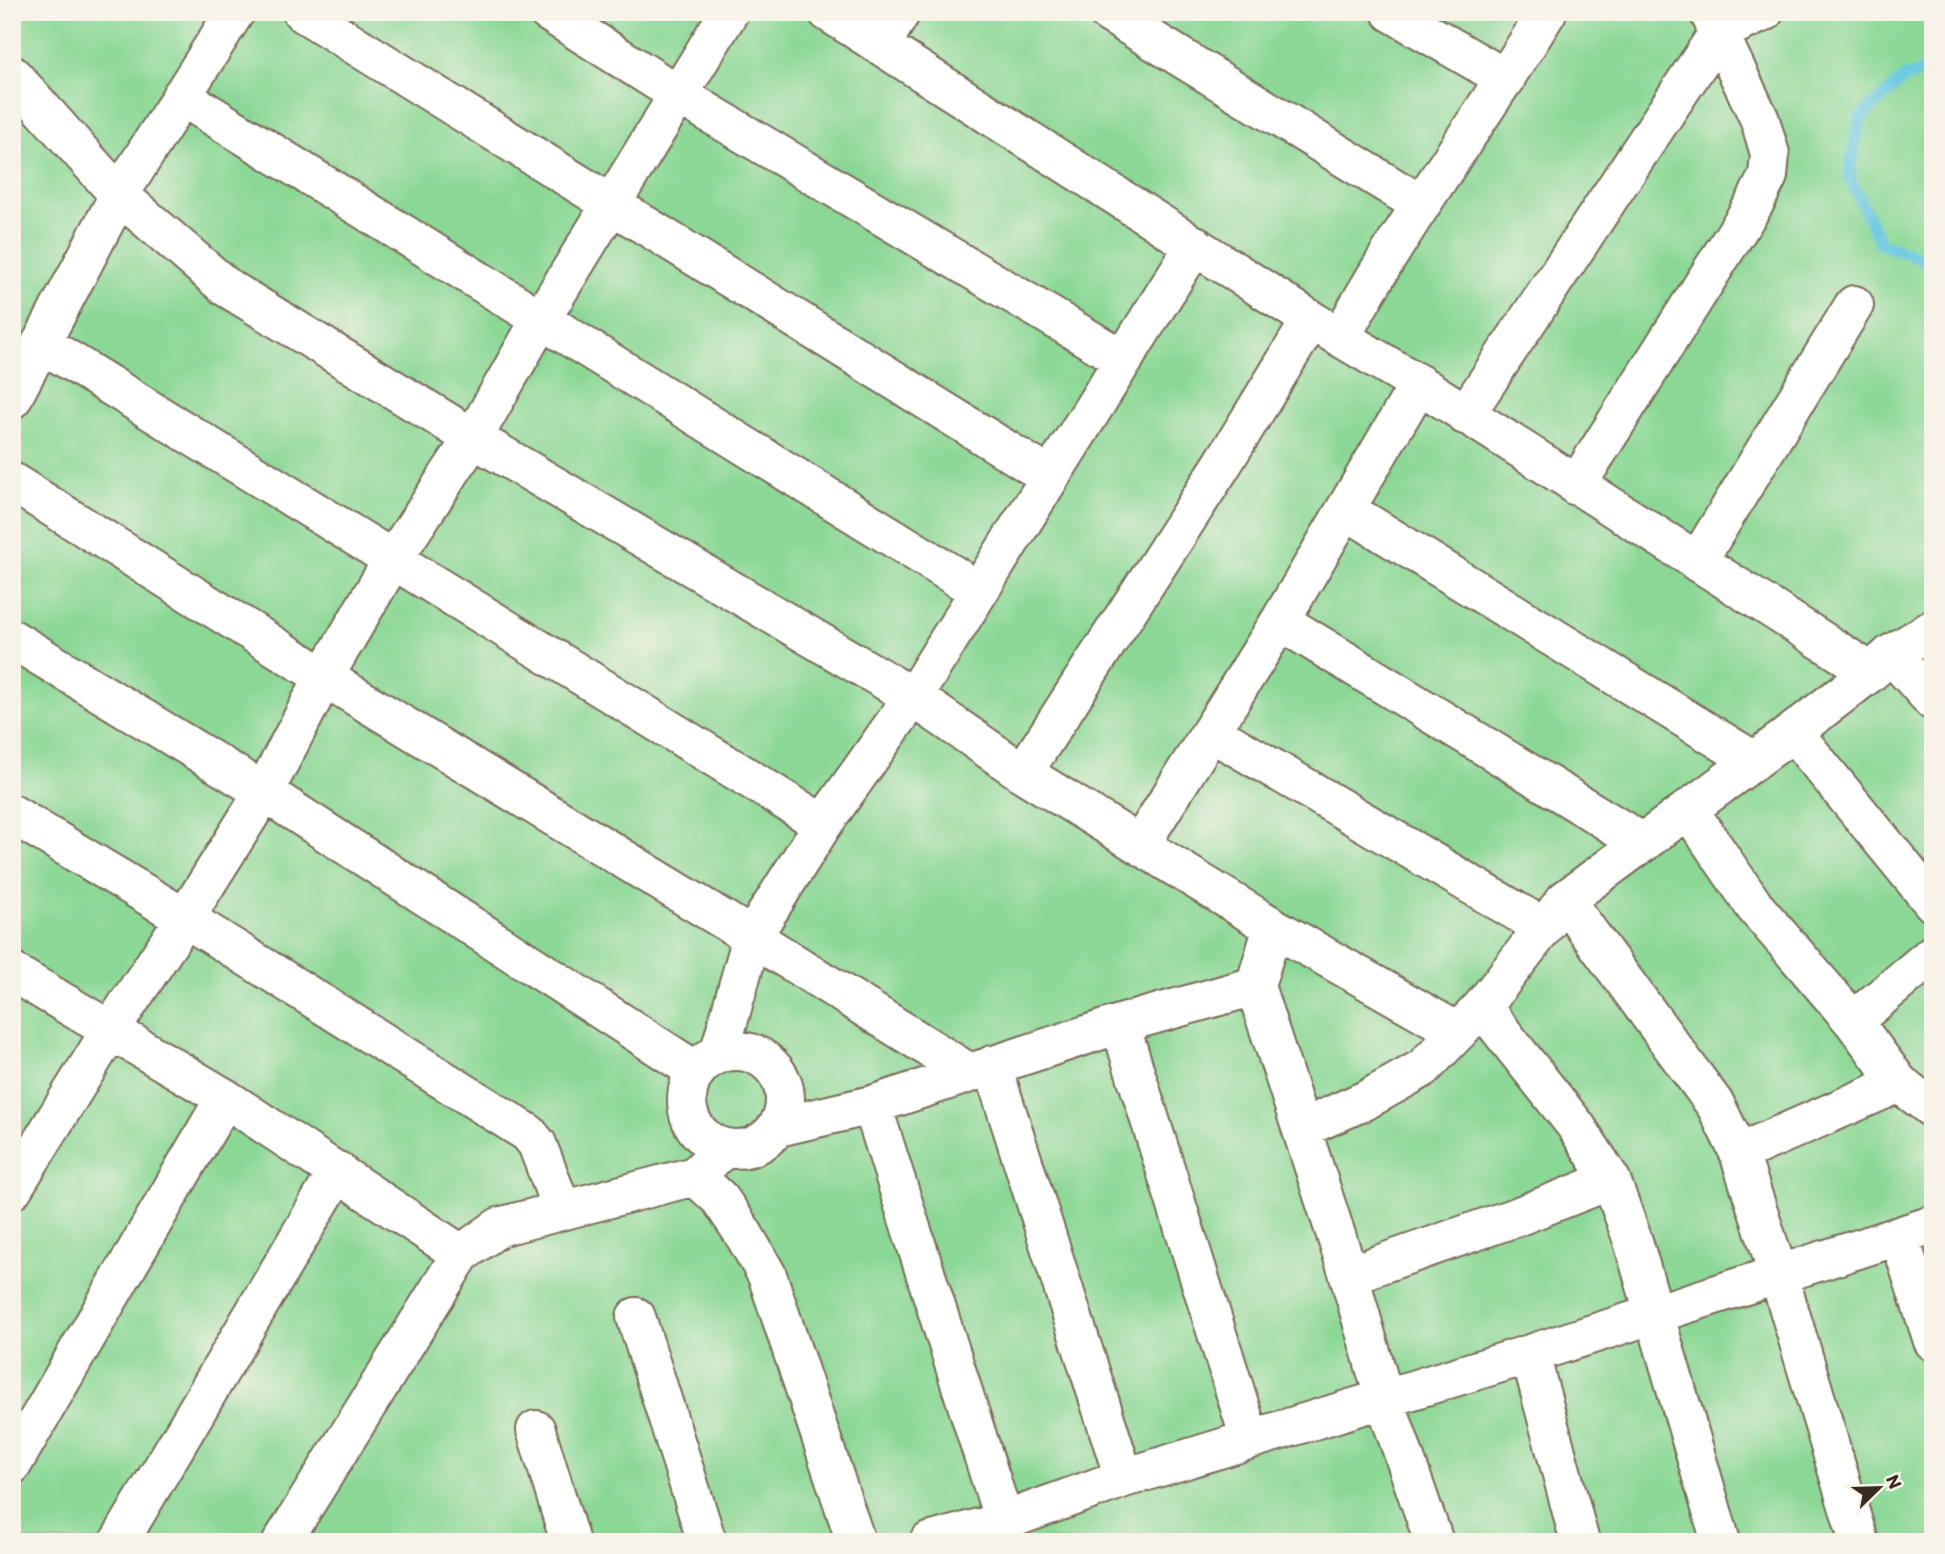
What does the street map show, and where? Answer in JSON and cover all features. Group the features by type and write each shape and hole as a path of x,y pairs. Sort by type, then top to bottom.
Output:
{"street":[{"path":"12,399 119,195 235,12"},
{"path":"302,12 1051,477"},
{"path":"548,12 679,95 1124,360"},
{"path":"12,1191 24,1142 110,1031 264,792 324,677 393,559 473,438 541,319 729,12"},
{"path":"828,12 1697,562 1881,663 1933,701"},
{"path":"881,45 901,12"},
{"path":"1107,12 1420,204"},
{"path":"1391,12 1506,79"},
{"path":"1023,774 1222,465 1326,329 1370,283 1420,204 1506,79 1547,12"},
{"path":"1465,415 1714,22 1764,12"},
{"path":"1576,486 1754,204 1768,176 1770,153 1760,120 1714,22"},
{"path":"12,75 119,195 226,287 473,438 913,697 1023,774 1273,927 1470,1019 1576,1126 1611,1180 1654,1312 1721,1542"},
{"path":"181,96 979,591"},
{"path":"708,1062 736,1051 754,1054 768,1063 780,1076 785,1093 785,1111 778,1128 768,1139 754,1147 724,1149 697,1131 690,1117 687,1101 689,1085 708,1062 752,937 823,824 913,697 1195,245"},
{"path":"1697,562 1854,305"},
{"path":"41,343 823,824"},
{"path":"1140,845 1280,621 1419,384"},
{"path":"12,482 324,677 752,937 980,1068 1124,1478"},
{"path":"1346,510 1755,761"},
{"path":"1280,621 1643,843"},
{"path":"1303,1128 1366,1100 1423,1068 1470,1019 1554,914 1643,843 1755,761 1881,663 1933,629"},
{"path":"12,639 708,1062"},
{"path":"1793,732 1933,904"},
{"path":"1211,733 1554,914 1716,1107 1739,1153 1778,1273 1858,1542"},
{"path":"1688,810 1755,907 1853,1021 1899,1083 1933,1109"},
{"path":"12,814 185,918 528,1133 537,1144 562,1210"},
{"path":"1273,927 1255,986 1349,1275 1422,1539"},
{"path":"1853,1021 1933,954"},
{"path":"12,972 225,1098 461,1254"},
{"path":"778,1128 872,1105 1121,1024 1255,986"},
{"path":"1121,1024 1250,1439"},
{"path":"1739,1153 1899,1083"},
{"path":"12,1465 225,1098"},
{"path":"872,1105 1004,1521"},
{"path":"282,1542 461,1254 499,1227 695,1175 724,1149"},
{"path":"120,1542 338,1171"},
{"path":"695,1175 720,1199 766,1275 856,1542"},
{"path":"1349,1275 1519,1216 1611,1180"},
{"path":"929,1542 1004,1521 1124,1478 1530,1354 1654,1312 1916,1231 1933,1341"},
{"path":"636,1317 706,1542"},
{"path":"1530,1354 1580,1542"},
{"path":"536,1430 570,1542"}],"green space":[{"path":"12,12 1933,12 1933,1542 12,1542"}],"waterway":[{"path":"1933,69 1905,77 1860,118 1849,176 1880,243 1933,263"}]}
